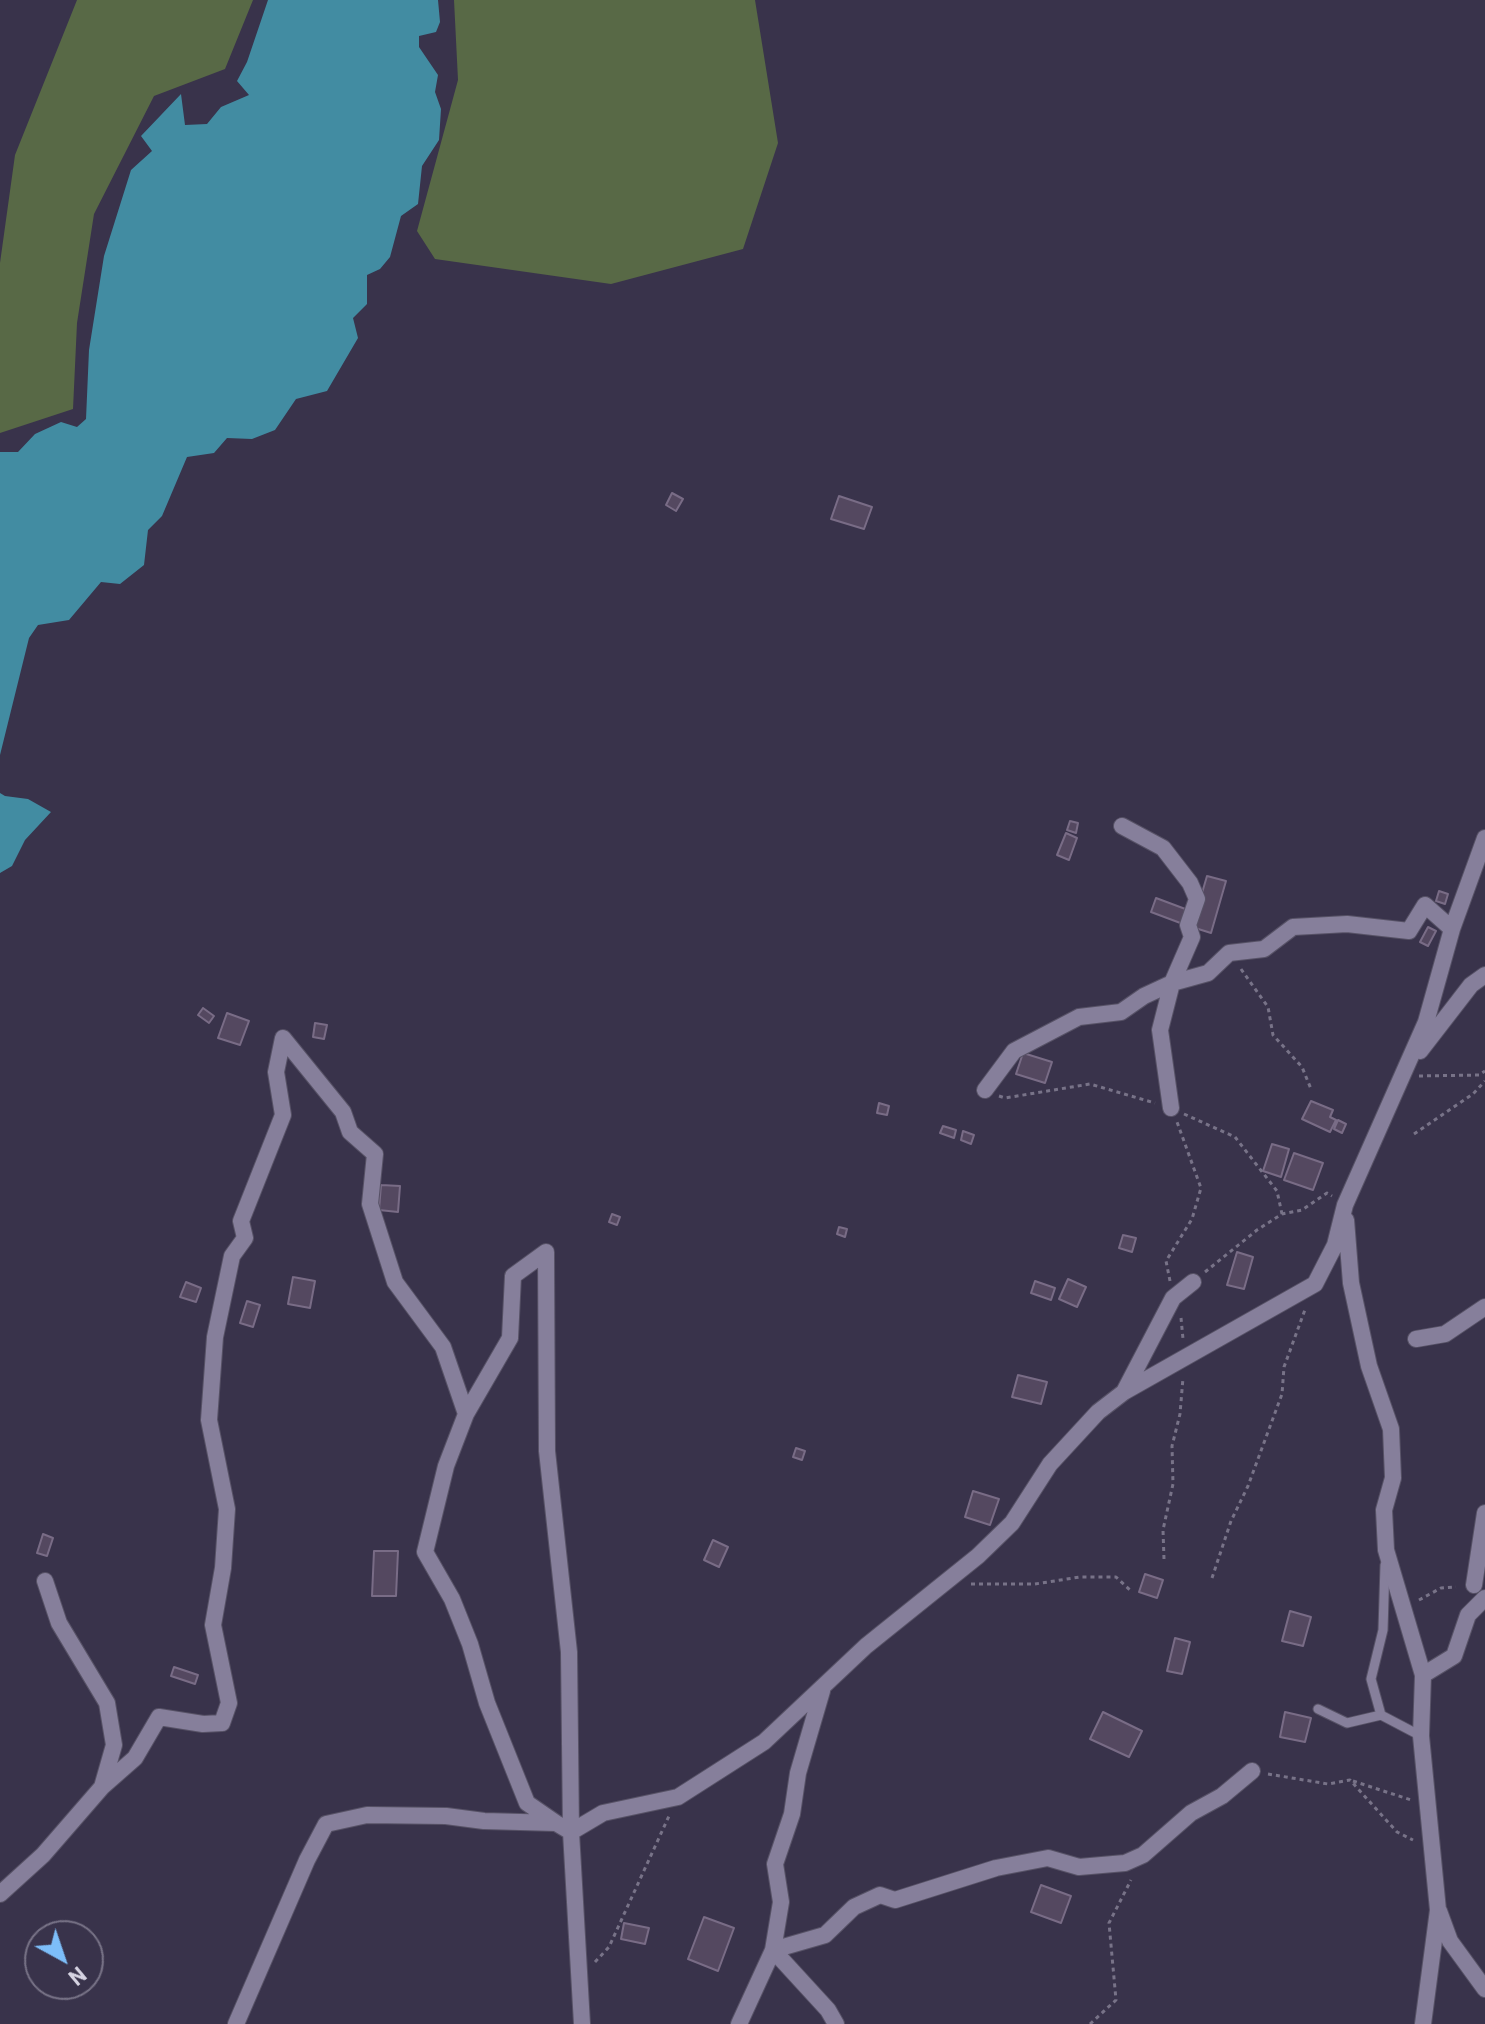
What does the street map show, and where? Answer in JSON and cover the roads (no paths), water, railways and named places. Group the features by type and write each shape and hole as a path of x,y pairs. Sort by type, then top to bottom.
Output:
{"street":[{"path":"1122,826 1163,848 1190,883 1197,899 1188,925 1192,937 1172,983 1160,1030 1171,1108"},
{"path":"571,1832 603,1813 678,1797 764,1742 866,1646 943,1586 1012,1523 1050,1464 1098,1412 1124,1392 1185,1356 1315,1284 1335,1245 1345,1205 1399,1077 1426,1022 1452,929 1485,838"},
{"path":"985,1090 1014,1051 1079,1017 1121,1012 1144,996 1172,983 1208,973 1229,953 1264,949 1293,927 1347,924 1409,931 1425,905 1452,929"},
{"path":"1399,1077 1471,985 1485,975"},
{"path":"0,1894 43,1855 102,1787 135,1758 159,1717 203,1724 222,1723 229,1703 213,1625 223,1568 227,1509 209,1420 215,1337 232,1256 245,1238 241,1221 283,1115 276,1072 283,1038 343,1112 350,1132 375,1154 370,1204 395,1282 443,1347 466,1414"},
{"path":"1345,1205 1351,1283 1369,1366 1391,1429 1393,1478 1384,1510 1386,1550 1423,1675 1421,1736 1438,1910 1423,2024"},
{"path":"571,1832 527,1803 487,1703 457,1610 425,1552 446,1466 466,1414 510,1338 513,1276 546,1252 547,1451 569,1652 571,1832 582,2024"},
{"path":"1124,1392 1173,1298 1193,1282"},
{"path":"1416,1339 1445,1334 1485,1307"},
{"path":"1423,1675 1454,1656 1479,1591 1485,1513"},
{"path":"45,1581 59,1623 107,1703 114,1745 102,1787"},
{"path":"739,2024 773,1950 781,1902 775,1864 792,1814 798,1773 822,1689"},
{"path":"773,1950 825,1935 854,1907 880,1895 895,1900 996,1868 1048,1858 1079,1867 1125,1863 1143,1855 1191,1813 1222,1796 1252,1771"},
{"path":"236,2024 307,1860 326,1824 367,1815 556,1823"},
{"path":"1438,1910 1450,1941 1485,1989"},
{"path":"773,1950 828,2010 836,2024"}],"lane":[{"path":"1381,1715 1371,1679 1383,1630 1386,1550"},
{"path":"1318,1709 1347,1723 1381,1715 1421,1736"}],"water":[{"path":"268,0 438,0 440,22 436,32 419,36 419,47 438,75 435,92 441,109 439,140 422,166 418,204 401,216 390,257 380,269 367,275 367,304 353,318 358,338 327,391 296,399 275,430 252,439 227,438 214,453 187,457 162,516 148,530 144,565 120,584 101,582 69,620 38,625 29,638 0,755 0,452 18,452 35,434 61,422 77,427 86,419 89,350 104,256 131,170 152,151 141,136 181,94 185,125 207,124 221,107 249,95 237,81 247,62"},
{"path":"0,793 28,799 51,812 25,840 12,866 0,873"}]}
